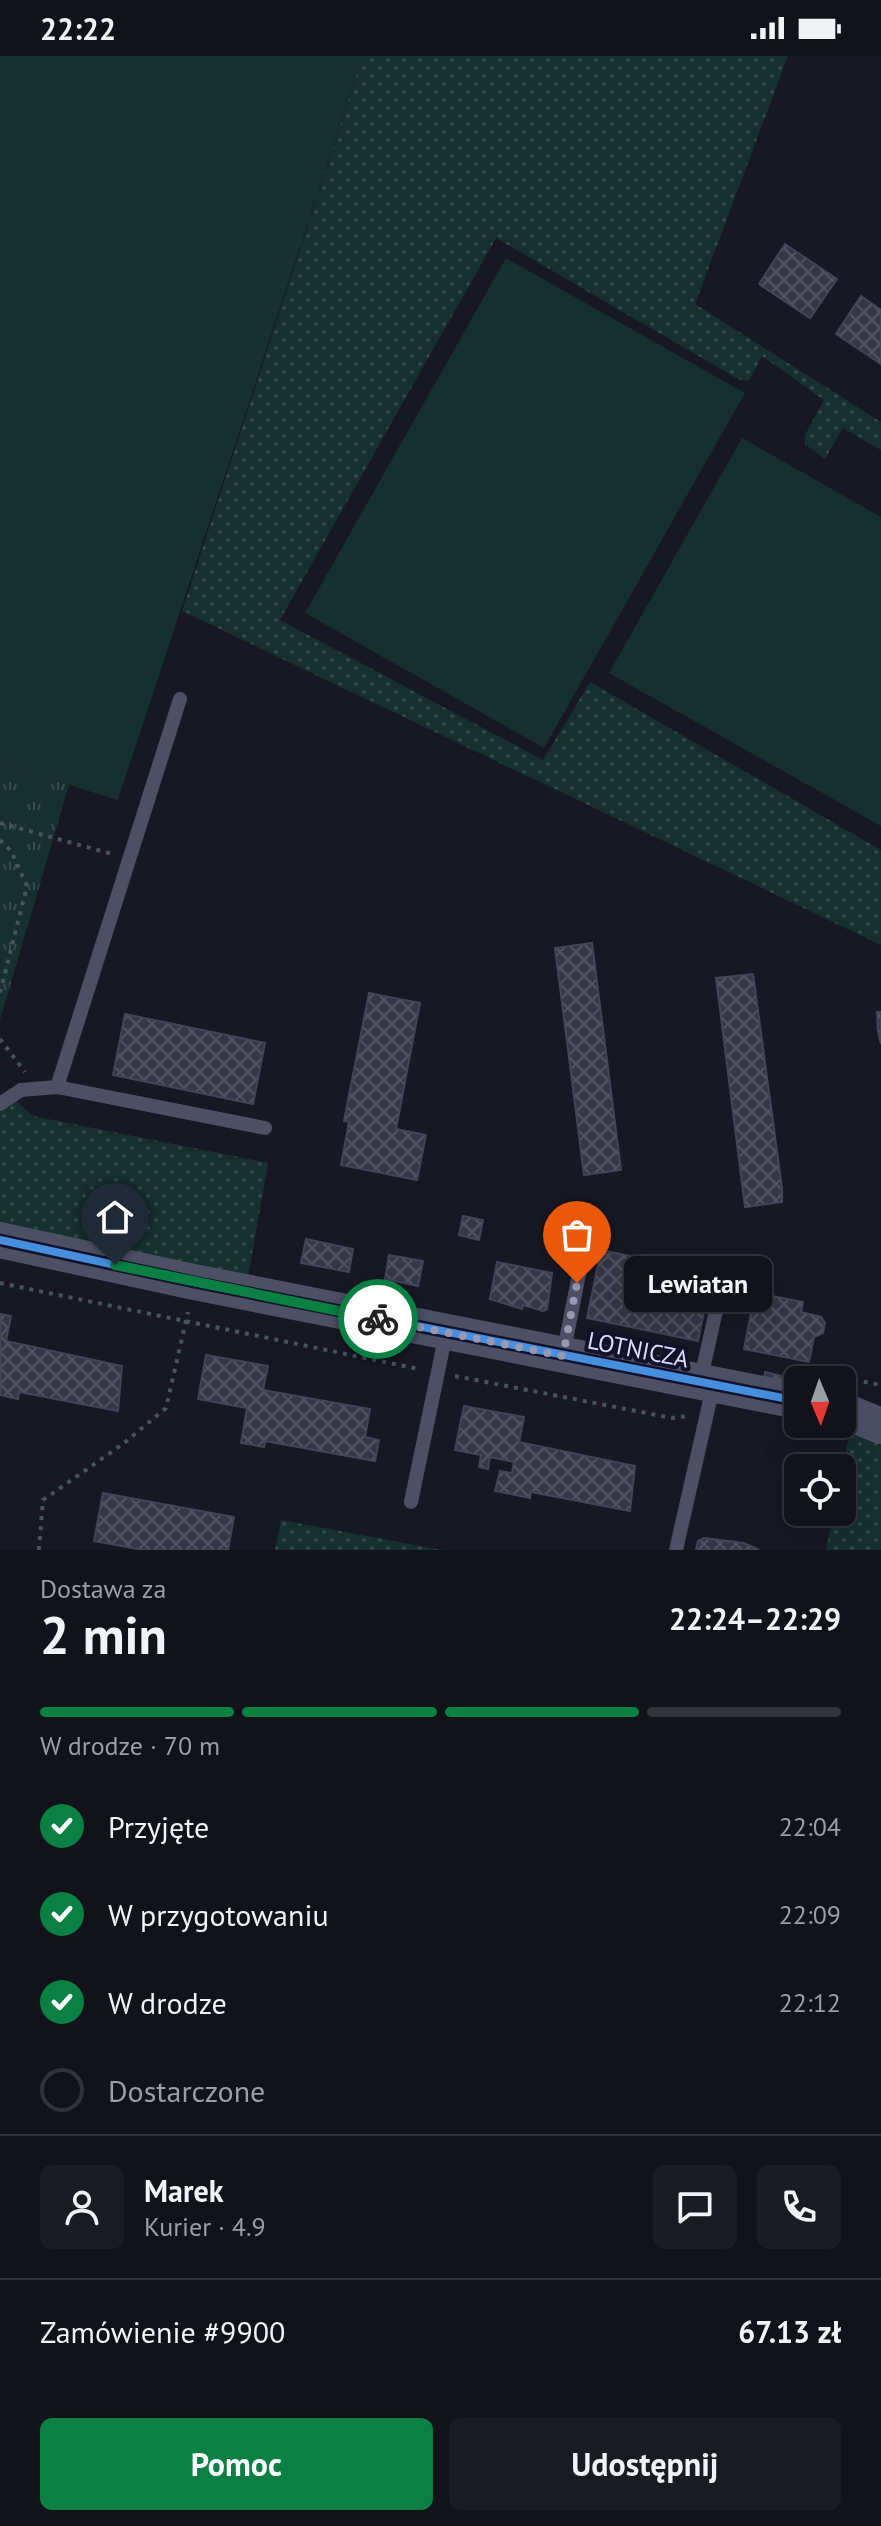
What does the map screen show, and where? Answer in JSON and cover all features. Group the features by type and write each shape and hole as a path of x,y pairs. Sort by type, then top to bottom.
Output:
{"street":[{"name":"LOTNICZA","path":"0,1240 194,1282 784,1398"},
{"path":"856,1407 881,1404"},
{"path":"856,1415 881,1426"}],"lane":[{"path":"49,1087 130,858 180,699"},
{"path":"0,1104 21,1090 49,1087 265,1128"},
{"path":"563,1356 587,1234"},
{"path":"676,1550 727,1262"},
{"path":"411,1502 446,1332"}],"path":[{"path":"0,823 130,858"},
{"path":"0,840 11,851 27,886 0,993"},
{"path":"0,1039 22,1069 49,1087"},
{"path":"39,1550 43,1500 123,1444 166,1408 194,1282"}],"green space":[{"path":"0,56 363,56 118,800 0,764"},
{"path":"363,56 788,56 695,304 881,422 881,450 843,428 825,459 805,444 805,435 824,400 762,356 749,381 738,379 496,238 280,620 543,760 590,682 881,850 881,945 182,611"},
{"path":"506,258 745,393 544,748 305,613"},
{"path":"742,438 881,517 881,826 609,673"},
{"path":"0,764 69,785 0,1020"},
{"path":"9,1095 33,1116 268,1163 248,1278 0,1226 0,1104"},
{"path":"856,1436 881,1441 881,1550 826,1550 831,1526 856,1526 856,1454 846,1454 848,1438"},
{"path":"281,1520 442,1550 275,1550"}],"building":[{"path":"785,244 837,279 810,318 759,284"},
{"path":"861,296 881,310 881,364 836,334"},
{"path":"592,943 621,1170 584,1175 555,948"},
{"path":"753,974 782,1202 745,1207 716,978"},
{"path":"369,993 420,1003 396,1129 426,1135 417,1180 341,1165 349,1122 344,1121"},
{"path":"877,1012 881,1012 881,1044 878,1031"},
{"path":"125,1014 265,1043 253,1104 113,1075"},
{"path":"463,1216 483,1220 479,1240 459,1235"},
{"path":"306,1239 353,1249 349,1272 301,1263"},
{"path":"601,1250 712,1273 698,1341 587,1318"},
{"path":"389,1255 423,1261 418,1286 385,1279"},
{"path":"497,1262 552,1273 547,1309 543,1311 523,1305 522,1309 490,1299"},
{"path":"772,1296 803,1302 801,1312 821,1317 825,1323 823,1333 814,1337 809,1362 744,1349 753,1303 770,1307"},
{"path":"0,1314 11,1316 6,1341 122,1366 118,1411 19,1392 18,1399 0,1395"},
{"path":"206,1355 268,1366 263,1390 370,1409 365,1437 379,1440 375,1461 265,1441 264,1447 241,1443 247,1408 198,1399"},
{"path":"765,1372 782,1376 781,1384 764,1380"},
{"path":"464,1406 524,1417 519,1442 635,1466 630,1511 531,1492 530,1498 495,1491 500,1471 512,1473 514,1462 490,1457 488,1469 479,1467 481,1455 455,1450"},
{"path":"103,1493 234,1517 228,1550 143,1550 94,1541"},
{"path":"704,1538 744,1543 759,1550 696,1550 698,1541"}],"cycle path":[{"path":"0,1240 194,1282 784,1398"}],"way so far":[{"path":"378,1319 563,1356 577,1283"}],"place":[{"name":"Lewiatan","path":"577,1283"}],"route":[{"path":"115,1265 378,1319"}]}
